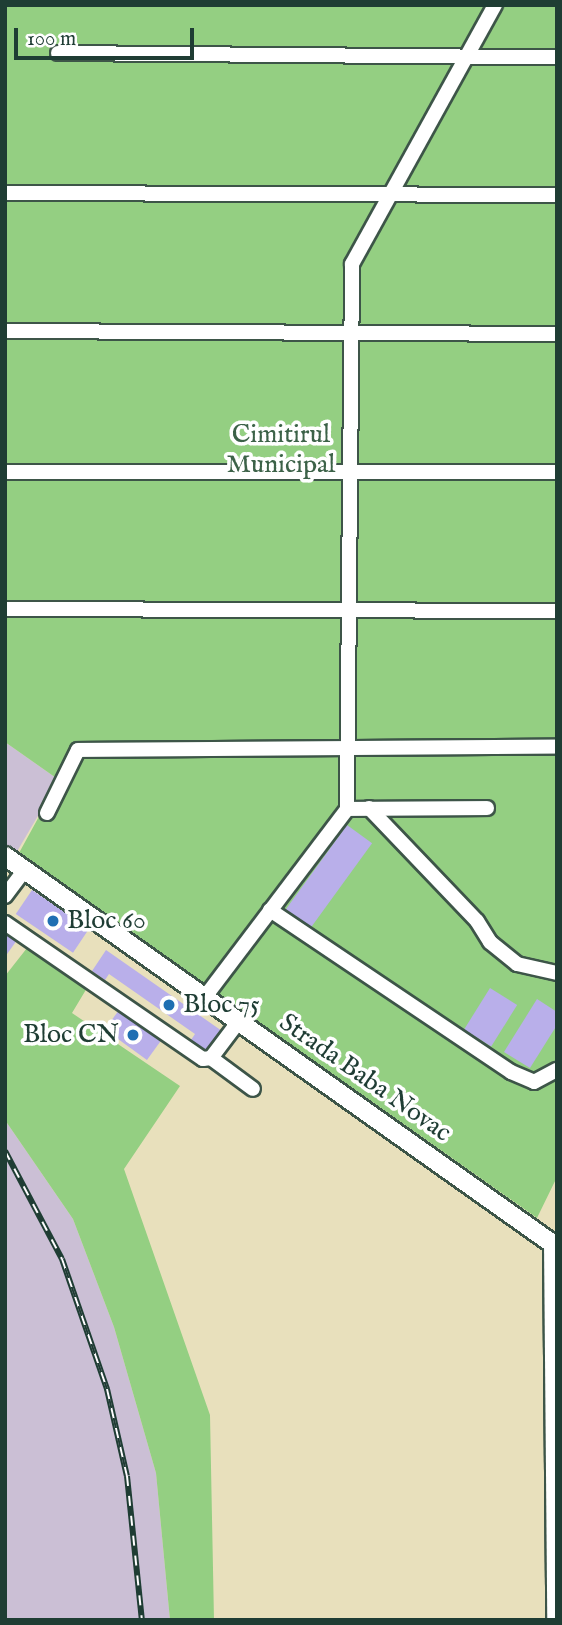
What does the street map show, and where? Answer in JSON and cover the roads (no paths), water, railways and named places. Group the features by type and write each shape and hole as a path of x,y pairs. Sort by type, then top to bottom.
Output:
{"main road":[{"name":"Strada Baba Novac","path":"5,856 554,1245"}],"street":[{"path":"205,997 347,809 352,264 385,195 495,5"},
{"path":"58,53 557,57"},
{"path":"7,193 557,195"},
{"path":"5,331 557,334"},
{"path":"5,472 557,472"},
{"path":"5,610 557,611"},
{"path":"47,813 78,750 557,747"},
{"path":"369,808 477,921 490,943 517,964 557,973"},
{"path":"347,809 487,808"},
{"path":"5,896 25,869"},
{"path":"270,910 511,1072 534,1082 557,1070"},
{"path":"5,923 203,1059 211,1058 253,1089"},
{"path":"211,1058 239,1021"},
{"path":"554,1245 554,1620"}],"railway":[{"path":"5,1151 62,1259 107,1389 127,1476 142,1620"}],"place":[{"name":"Bloc 60","path":"53,921"},
{"name":"Bloc 75","path":"169,1005"},
{"name":"Bloc CN","path":"133,1035"}],"park label":[{"name":"Cimitirul Municipal","path":"281,450"}]}
